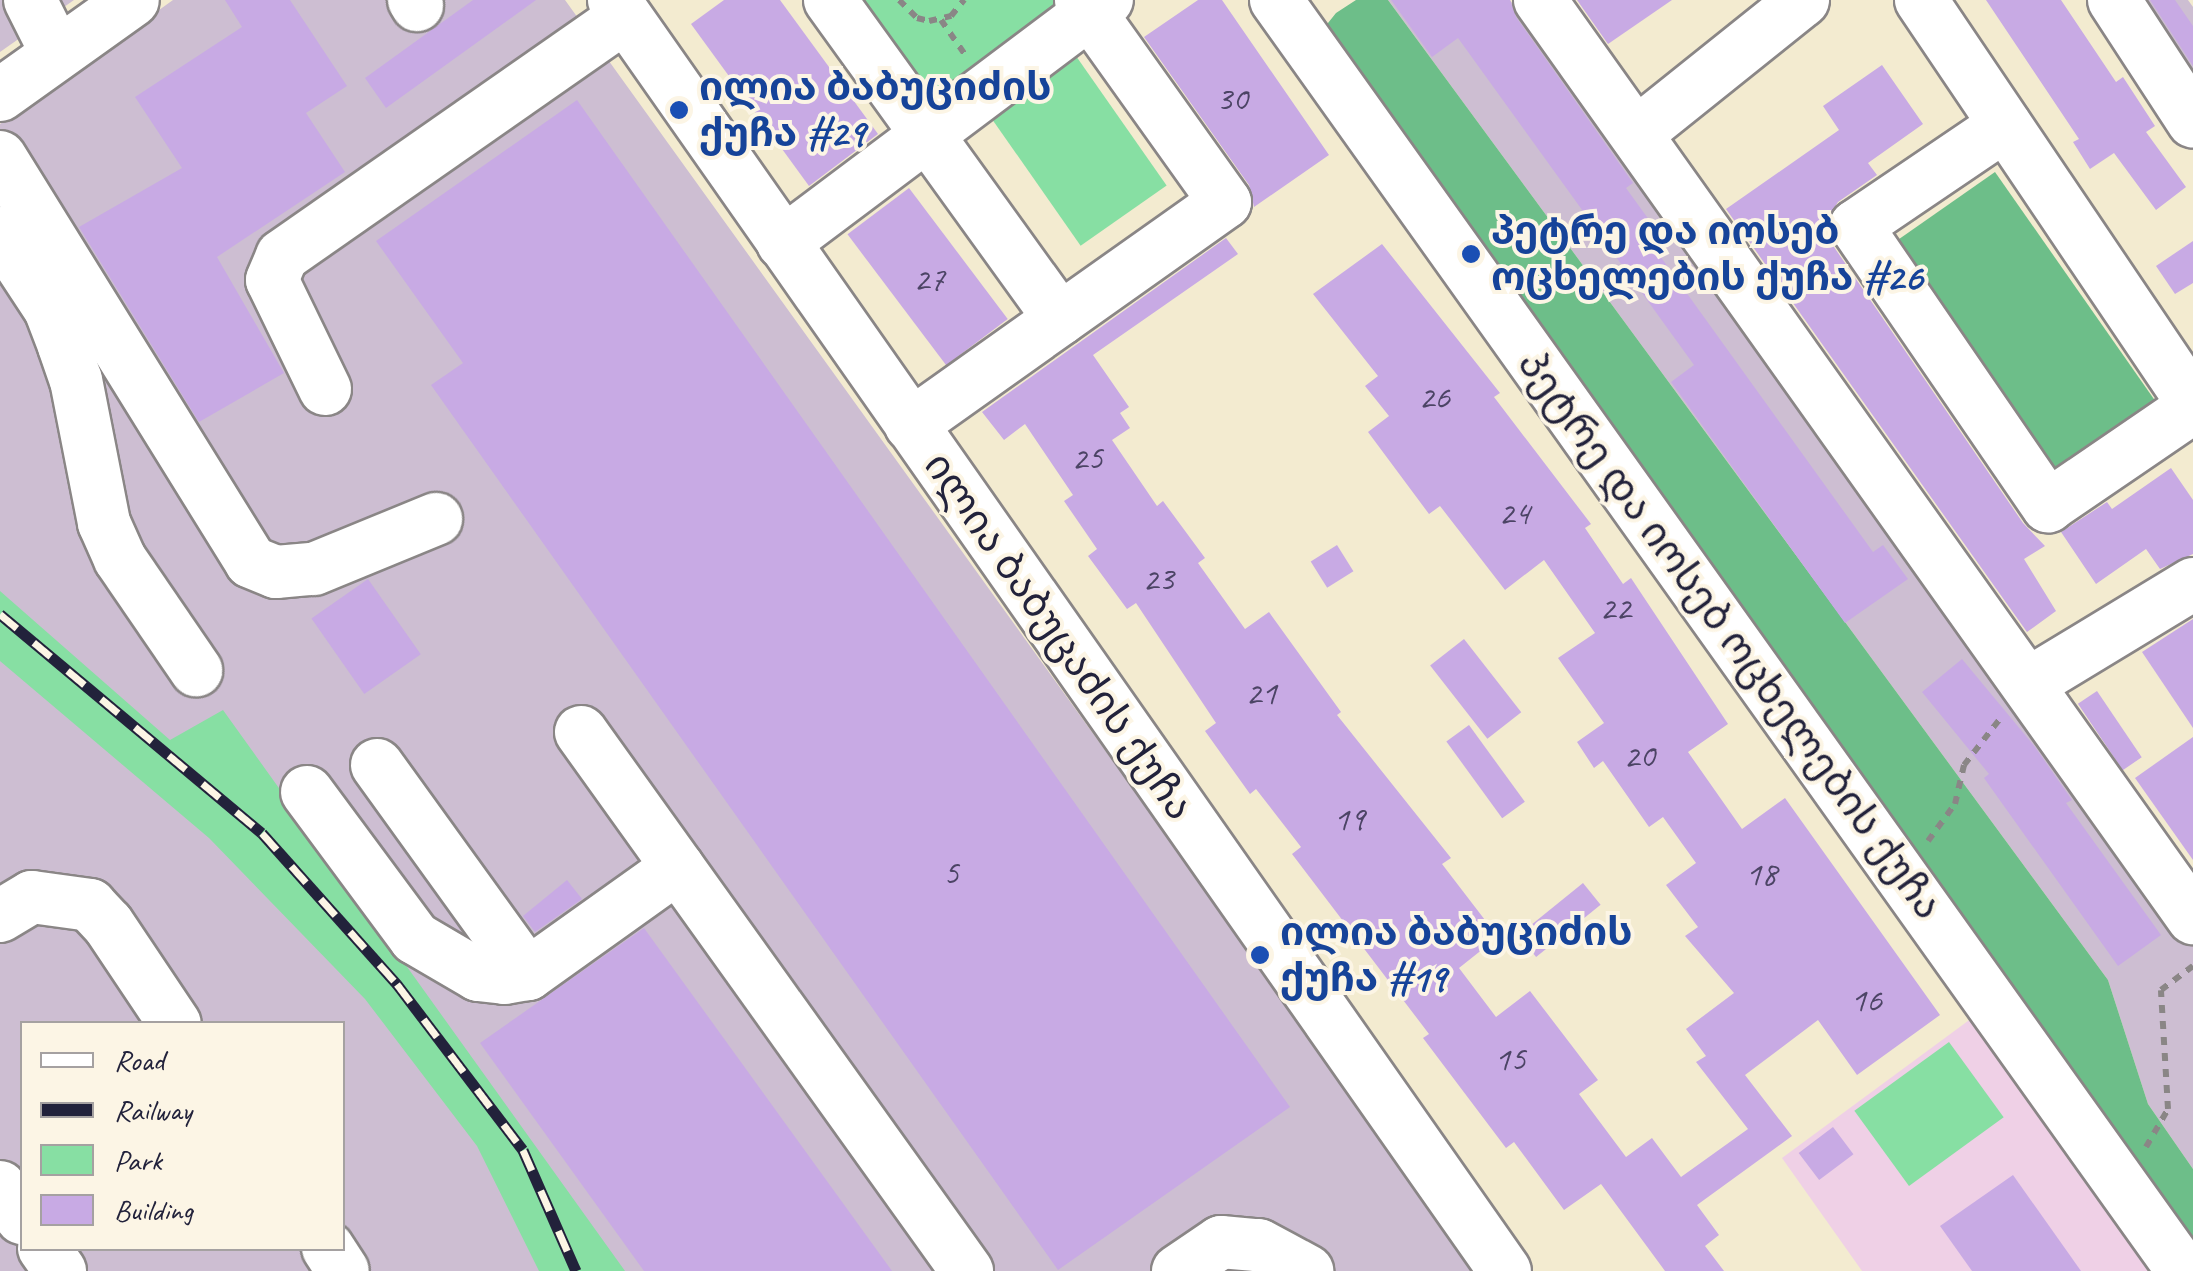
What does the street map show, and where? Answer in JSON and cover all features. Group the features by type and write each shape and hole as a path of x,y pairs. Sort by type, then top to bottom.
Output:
{"street":[{"path":"30,0 56,54"},
{"path":"0,95 134,0"},
{"path":"830,0 1060,319"},
{"path":"1540,0 2193,918"},
{"path":"1636,134 1803,0"},
{"path":"1921,0 2005,125 2193,406 2048,506 1856,226 2005,125"},
{"path":"2114,0 2193,121"},
{"path":"784,243 928,136 1092,4 1225,202 911,425"},
{"name":"პეტრე და იოსებ ოცხელების ქუჩა","path":"1292,5 2183,1271"},
{"path":"326,390 272,280 282,256 622,6"},
{"name":"ილია ბაბუცაძის ქუჩა","path":"622,6 911,425 1506,1271"},
{"path":"0,157 251,562 276,572 314,569 436,518"},
{"path":"0,234 50,309 64,346 76,380 104,523 120,560 196,670"},
{"path":"2028,684 2193,584"},
{"path":"581,732 966,1271"},
{"path":"377,765 528,974"},
{"path":"307,792 414,938 478,975 505,978 528,974 678,868"},
{"path":"0,916 32,897 90,905 108,924 174,1021"},
{"path":"0,1187 20,1215"},
{"path":"1178,1271 1220,1242 1259,1245 1306,1271"}],"path":[{"path":"899,0 917,18 929,21 952,16 964,0"},
{"path":"1938,824 1955,804 1964,765 2028,684"},
{"path":"2122,1188 2168,1109 2161,990 2193,966"}],"shaded area":[{"path":"0,0 74,0 0,52"},
{"path":"173,0 565,0 1480,1271 0,1271 0,124"},
{"path":"1388,0 1510,0 2193,942 2193,1169 2148,1104 2108,980"},
{"path":"2128,0 2188,0 2193,7 2193,96"},
{"path":"1972,1018 2156,1271 1862,1271 1782,1158"}],"green space":[{"path":"844,0 1053,0 1064,15 927,114"},
{"path":"1356,0 1388,0 2108,980 2148,1104 2193,1169 2193,1247 1324,28 1336,13"},
{"path":"1076,56 1167,185 1081,246 990,116"},
{"path":"1995,172 2158,405 2056,476 1893,243"},
{"path":"0,591 170,740 223,710 625,1271 539,1271 477,1146 365,999 209,838 0,661"},
{"path":"1949,1042 2004,1117 1909,1186 1854,1111"}],"building":[{"path":"225,0 290,0 347,86 306,113 345,172 217,257 284,373 199,422 79,227 182,168 135,97 242,27"},
{"path":"473,0 536,0 386,108 365,78"},
{"path":"724,0 780,0 878,134 809,186 691,24"},
{"path":"1198,0 1222,0 1329,155 1254,207 1249,185 1144,37"},
{"path":"1391,0 1510,0 1516,17 1633,183 1626,188 1665,242 1655,249 1873,552 1883,545 1908,579 1845,623 1671,382 1694,365 1458,38 1432,57"},
{"path":"1577,0 1672,0 1608,44"},
{"path":"1986,0 2061,0 2116,82 2123,77 2155,126 2146,132 2186,187 2156,210 2114,153 2090,169 2073,142 2079,139"},
{"path":"2150,0 2175,0 2193,26 2193,66"},
{"path":"1882,65 1923,124 1868,163 1877,175 1838,202 1821,228 2023,523 2045,546 2024,559 2056,611 2027,632 1726,209 1839,130 1823,106"},
{"path":"577,100 1290,1107 1058,1270 431,385 463,363 376,241"},
{"path":"909,188 1008,319 946,365 848,234"},
{"path":"1226,238 1238,254 1093,355 1129,407 1120,413 1130,428 1112,440 1157,506 1163,501 1205,558 1198,563 1245,629 1269,612 1341,712 1337,715 1451,858 1442,864 1498,937 1459,968 1496,1017 1530,991 1598,1080 1579,1094 1626,1157 1652,1138 1681,1177 1748,1129 1696,1062 1706,1056 1686,1029 1734,993 1685,936 1698,927 1666,885 1696,863 1663,817 1649,827 1603,761 1594,768 1577,742 1604,723 1558,658 1595,633 1544,560 1505,590 1440,506 1429,514 1368,432 1389,416 1365,386 1378,376 1313,294 1382,244 1500,393 1494,397 1591,524 1585,528 1623,584 1631,578 1728,724 1688,752 1742,829 1785,798 1940,1015 1857,1075 1818,1020 1745,1075 1792,1136 1697,1205 1719,1235 1705,1246 1724,1271 1665,1271 1601,1184 1564,1210 1514,1142 1506,1148 1423,1038 1429,1034 1292,854 1301,847 1256,789 1250,794 1205,731 1216,723 1136,603 1127,609 1088,556 1097,549 1064,501 1073,495 1025,424 1004,440 982,412"},
{"path":"2193,241 2193,283 2175,294 2156,266"},
{"path":"2171,468 2193,500 2193,554 2160,569 2146,549 2096,584 2061,532 2107,502 2112,509"},
{"path":"1337,545 1353,571 1327,588 1311,561"},
{"path":"368,579 421,654 364,694 311,619"},
{"path":"2193,619 2193,728 2142,652"},
{"path":"1464,639 1521,712 1487,739 1430,665"},
{"path":"1962,659 2035,747 2072,800 2066,803 2161,935 2118,966 1984,778 1989,774 1922,692"},
{"path":"2097,691 2142,757 2123,770 2078,704"},
{"path":"1469,725 1525,802 1502,818 1446,741"},
{"path":"2193,737 2193,860 2135,778"},
{"path":"567,880 582,899 535,932 523,916"},
{"path":"1583,883 1601,905 1536,957 1518,935"},
{"path":"644,928 892,1271 644,1271 480,1043"},
{"path":"1833,1127 1853,1154 1819,1180 1799,1153"},
{"path":"2013,1175 2081,1271 1972,1271 1940,1226"}],"railway":[{"path":"0,614 262,833 397,984 523,1150 576,1271"}],"place":[{"name":"ილია ბაბუციძის ქუჩა #29","path":"679,110"},
{"name":"პეტრე და იოსებ ოცხელების ქუჩა #26","path":"1471,254"},
{"name":"ილია ბაბუციძის ქუჩა #19","path":"1260,955"}]}
